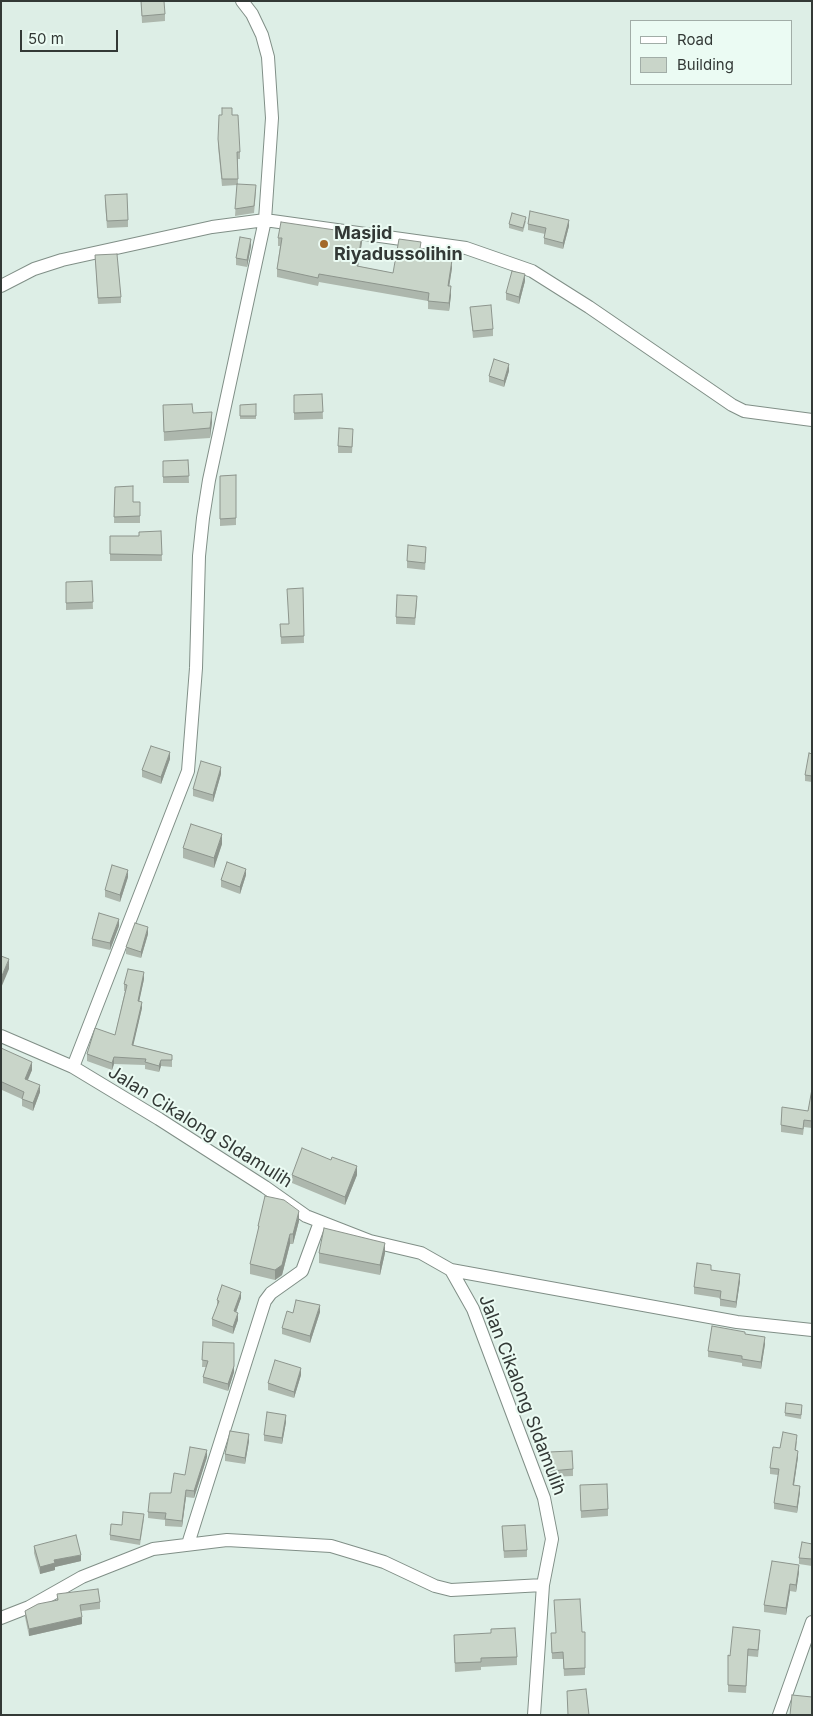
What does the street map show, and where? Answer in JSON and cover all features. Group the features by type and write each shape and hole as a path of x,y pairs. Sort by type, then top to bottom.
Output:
{"street":[{"path":"73,1067 188,771 196,668 199,556 203,518 209,480 265,220 272,118 268,57 258,28 242,1"},
{"path":"1,286 34,269 62,260 212,227 265,220 466,248 506,260 532,271 732,405 744,411 812,420"},
{"name":"Jalan Cikalong SIdamulih","path":"1,1036 73,1067 168,1124 306,1216 370,1241 421,1254 451,1270 473,1310 544,1498 552,1539 544,1585 534,1715"},
{"path":"188,1544 260,1313 271,1293 302,1271 320,1222"},
{"path":"451,1270 737,1322 812,1330"},
{"path":"1,1618 29,1607 90,1574 153,1549 227,1540 331,1546 358,1553 435,1586 451,1590 544,1585"},
{"path":"779,1715 812,1622"}],"building":[{"path":"141,1 164,1 165,14 142,16"},
{"path":"222,108 232,108 232,115 238,115 240,152 237,152 238,179 222,179 218,139 219,115 222,115"},
{"path":"237,184 256,185 254,206 235,209"},
{"path":"127,194 128,220 107,221 105,195"},
{"path":"530,211 569,220 563,243 544,238 546,228 528,224"},
{"path":"512,213 526,217 523,228 509,224"},
{"path":"281,222 362,234 357,266 393,273 399,239 421,242 419,254 452,260 448,286 451,286 449,303 428,301 429,293 319,274 318,278 277,269 282,238 278,238"},
{"path":"240,237 251,239 247,260 236,258"},
{"path":"117,254 121,297 98,298 95,255"},
{"path":"512,271 525,274 519,297 506,293"},
{"path":"491,305 493,329 473,331 470,307"},
{"path":"494,359 509,364 504,381 489,376"},
{"path":"322,394 323,412 294,413 294,395"},
{"path":"192,404 193,413 212,412 210,428 164,432 163,405"},
{"path":"256,404 256,416 240,416 240,405"},
{"path":"339,428 353,429 352,447 338,446"},
{"path":"188,460 189,476 163,477 163,461"},
{"path":"236,475 236,518 220,519 220,476"},
{"path":"133,486 133,502 140,502 140,516 114,517 115,487"},
{"path":"161,531 162,555 110,554 110,536 139,536 139,532"},
{"path":"408,545 426,547 425,563 407,561"},
{"path":"92,581 93,602 66,603 66,582"},
{"path":"303,588 304,636 281,637 280,624 289,624 287,589"},
{"path":"397,595 417,596 415,618 396,617"},
{"path":"151,746 170,752 161,777 142,770"},
{"path":"809,753 812,754 812,776 805,775"},
{"path":"201,761 221,767 213,795 193,789"},
{"path":"191,824 222,834 214,858 183,848"},
{"path":"227,862 246,869 240,887 221,880"},
{"path":"112,865 128,870 120,895 105,890"},
{"path":"99,913 119,919 110,943 92,939"},
{"path":"135,923 148,927 141,952 126,947"},
{"path":"1,956 9,959 1,978"},
{"path":"128,969 144,972 138,1001 142,1002 132,1045 172,1055 172,1060 161,1060 159,1066 145,1062 146,1059 114,1057 112,1063 87,1054 95,1028 115,1035 127,985 124,984"},
{"path":"1,1048 32,1062 25,1079 40,1085 33,1103 22,1099 24,1092 1,1083"},
{"path":"812,1089 812,1121 804,1120 803,1129 781,1125 782,1107 808,1111"},
{"path":"302,1148 331,1160 332,1157 357,1166 345,1197 292,1175"},
{"path":"265,1196 284,1200 299,1211 293,1234 290,1234 282,1265 275,1270 250,1264"},
{"path":"324,1228 385,1243 380,1265 319,1253"},
{"path":"697,1263 711,1265 711,1270 740,1274 736,1302 720,1299 721,1291 694,1287"},
{"path":"222,1285 241,1292 234,1311 238,1313 233,1327 212,1319 219,1301 217,1300"},
{"path":"296,1300 320,1305 310,1336 282,1328 287,1311 293,1313"},
{"path":"712,1326 765,1337 761,1362 742,1359 742,1356 708,1351"},
{"path":"203,1342 234,1343 234,1366 228,1384 203,1377 208,1361 202,1360"},
{"path":"275,1360 301,1368 294,1392 268,1383"},
{"path":"786,1403 802,1405 801,1415 785,1413"},
{"path":"267,1412 286,1415 282,1438 264,1435"},
{"path":"230,1431 249,1434 245,1458 225,1454"},
{"path":"783,1432 797,1435 795,1450 798,1451 793,1485 800,1486 797,1507 774,1503 779,1469 770,1468 773,1447 780,1448"},
{"path":"190,1447 207,1450 194,1491 186,1490 182,1521 165,1519 166,1513 148,1512 150,1493 171,1493 174,1473 185,1475"},
{"path":"572,1451 573,1469 550,1471 549,1452"},
{"path":"607,1484 608,1509 581,1511 580,1485"},
{"path":"123,1512 144,1514 140,1540 110,1535 111,1524 122,1525"},
{"path":"525,1525 527,1550 504,1551 502,1526"},
{"path":"76,1535 81,1555 54,1560 55,1563 40,1567 34,1546"},
{"path":"802,1542 812,1544 812,1559 799,1558"},
{"path":"772,1561 799,1565 796,1585 790,1584 786,1608 764,1605"},
{"path":"98,1589 100,1602 80,1605 82,1617 29,1629 25,1611 38,1604 58,1600 57,1594"},
{"path":"580,1599 582,1632 585,1632 585,1668 564,1669 563,1652 552,1653 551,1633 556,1633 554,1600"},
{"path":"733,1627 760,1630 758,1650 748,1649 746,1686 728,1685 728,1655 730,1656"},
{"path":"515,1628 517,1657 481,1658 481,1662 455,1663 454,1635 491,1633 491,1629"},
{"path":"586,1689 589,1715 568,1715 567,1691"},
{"path":"792,1695 812,1697 812,1715 790,1715"}],"place":[{"name":"Masjid Riyadussolihin","path":"324,244"}]}
